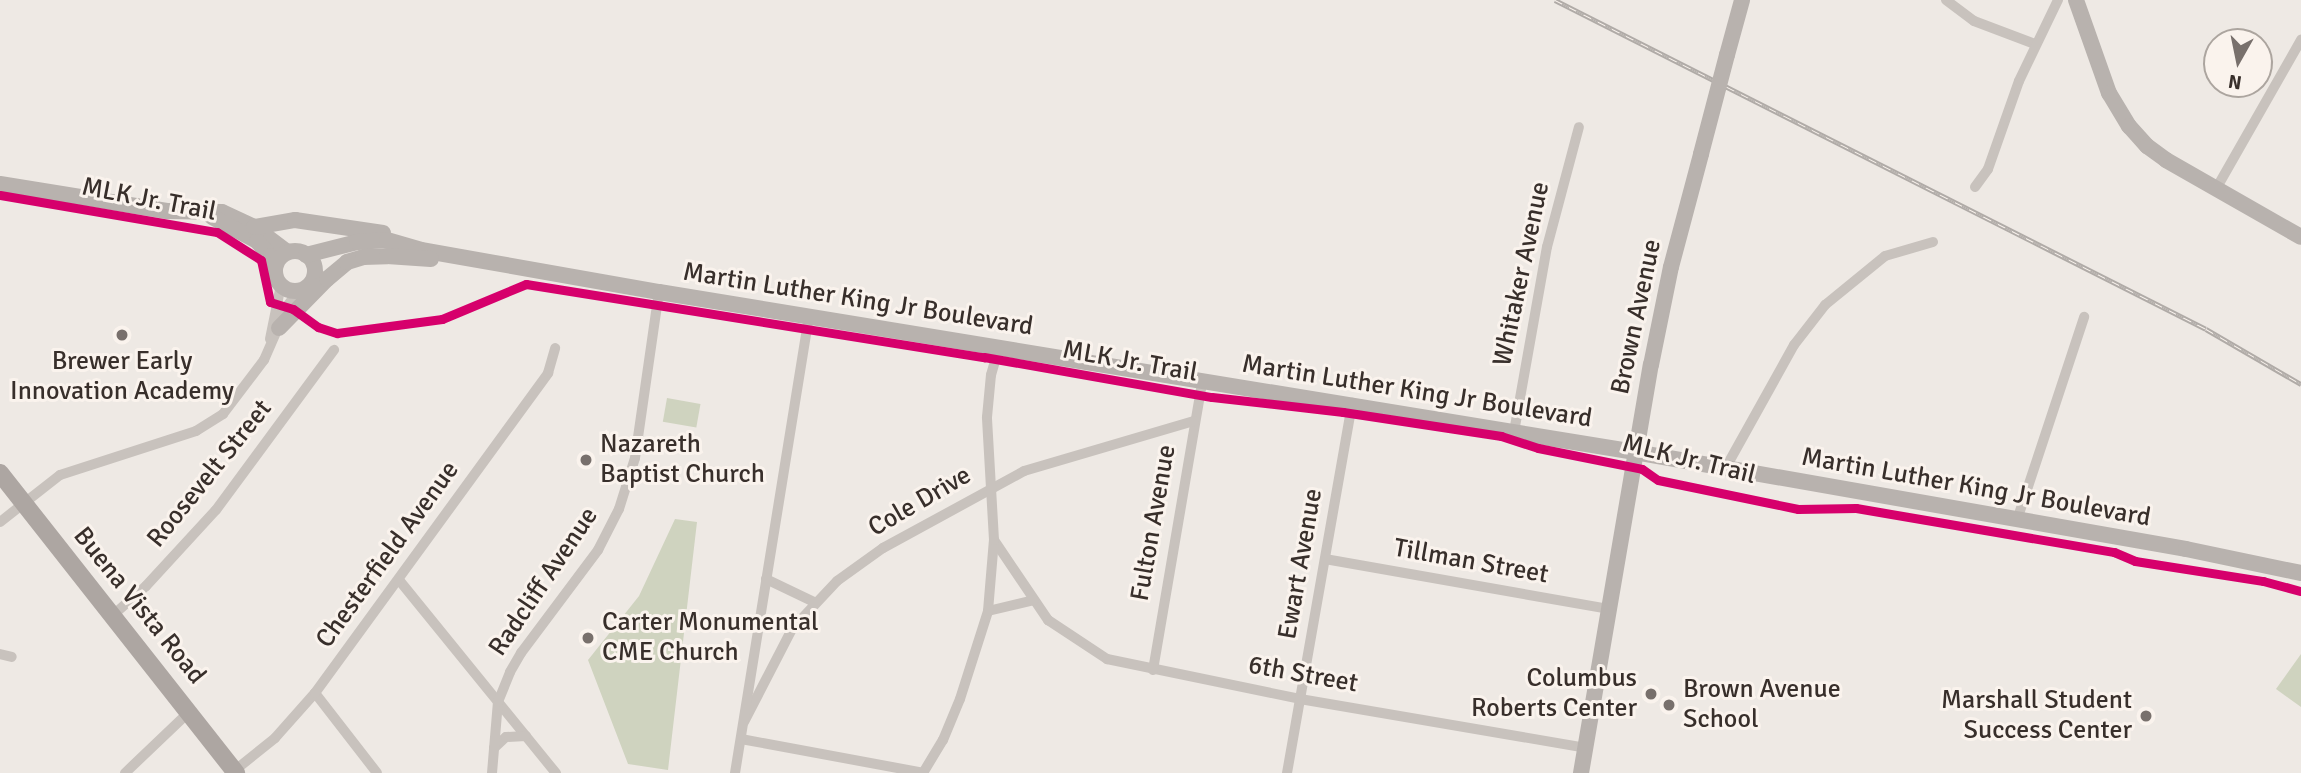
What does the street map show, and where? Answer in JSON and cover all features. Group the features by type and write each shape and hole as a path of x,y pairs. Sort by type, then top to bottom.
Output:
{"main road":[{"name":"Brown Avenue","path":"1581,773 1635,452 1671,267 1742,0"},
{"path":"2076,0 2109,93 2129,126 2166,160 2301,237"},
{"path":"0,184 167,211 222,212 254,227 287,252 306,255 314,265 313,278 299,290 281,285 270,256 257,241 207,213"},
{"name":"Martin Luther King Jr Boulevard","path":"254,227 295,220 318,223 410,238 449,255"},
{"name":"Martin Luther King Jr Boulevard","path":"306,255 374,239 400,242 421,250 659,292 1202,383 1352,403 1635,452 2301,573"},
{"name":"Martin Luther King Jr Boulevard","path":"313,278 332,259 344,255 364,251 421,250"},
{"path":"275,267 287,252"},
{"path":"279,328 327,279 348,262 363,257 427,259 449,255"},
{"name":"Buena Vista Road","path":"0,473 112,617 190,711 235,772"}],"street":[{"path":"1946,0 1974,21 2035,44"},
{"path":"1975,187 1988,169 2010,105 2035,44 2057,0"},
{"path":"2216,188 2301,40"},
{"name":"Whitaker Avenue","path":"1514,432 1546,247 1579,127"},
{"path":"1725,469 1794,345 1825,305 1885,256 1933,242"},
{"path":"270,345 281,285"},
{"name":"Roosevelt Street","path":"0,522 22,502 60,475 196,431 223,414 264,360 288,305 299,290"},
{"name":"Radcliff Avenue","path":"492,773 498,702 521,653 598,550 619,509 635,458 659,292"},
{"path":"735,773 809,316"},
{"path":"2017,520 2084,317"},
{"path":"741,739 924,773 943,740 960,699 988,611 994,540 987,417 991,374 999,347"},
{"name":"Chesterfield Avenue","path":"235,772 275,738 315,693 548,373 555,348"},
{"name":"Roosevelt Street","path":"112,617 146,586 216,510 334,350"},
{"name":"Fulton Avenue","path":"1153,670 1202,383"},
{"name":"Ewart Avenue","path":"1287,773 1352,403"},
{"name":"Cole Drive","path":"744,722 792,629 837,581 883,548 1024,471 1194,421"},
{"name":"6th Street","path":"994,540 1048,620 1074,640 1107,659 1300,699 1586,748"},
{"name":"Tillman Street","path":"1325,559 1610,609"},
{"path":"766,579 816,603"},
{"path":"398,580 556,773"},
{"path":"988,611 1034,600"},
{"path":"0,654 12,657"},
{"path":"315,693 377,773"},
{"path":"125,773 190,711"},
{"path":"494,748 506,737 526,736"}],"green space":[{"path":"667,398 700,404 696,428 663,422"},
{"path":"675,519 697,522 668,770 628,764 588,660 639,596"},
{"path":"2301,654 2301,707 2276,689"}],"railway":[{"path":"1555,0 2206,329 2301,384"}],"cycle path":[{"name":"MLK Jr. Trail","path":"0,195 217,232 261,260 270,302 293,309 318,327 337,333 442,319 526,284 984,357 1212,397 1343,412 1501,436 1538,448 1642,469 1658,480 1798,509 1856,508 2114,552 2135,561 2263,581 2301,591"}],"place":[{"name":"Brewer Early Innovation Academy","path":"122,335"},
{"name":"Nazareth Baptist Church","path":"586,460"},
{"name":"Carter Monumental CME Church","path":"588,638"},
{"name":"Columbus Roberts Center","path":"1651,694"},
{"name":"Brown Avenue School","path":"1669,705"},
{"name":"Marshall Student Success Center","path":"2146,716"}]}
